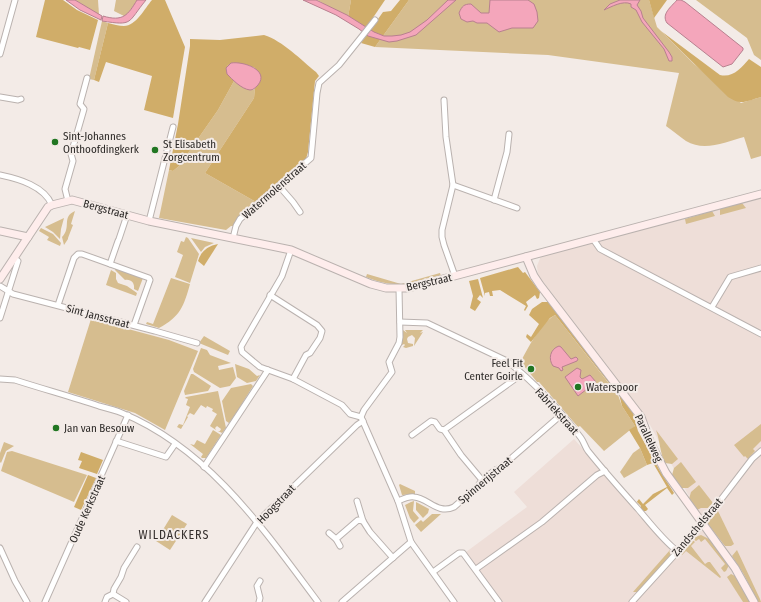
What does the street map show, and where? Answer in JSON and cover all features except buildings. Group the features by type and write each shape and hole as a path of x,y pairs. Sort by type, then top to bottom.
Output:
{"street":[{"path":"0,54 15,0"},
{"name":"Watermolenstraat","path":"234,238 236,226 240,219 311,158 319,83 338,65 374,22"},
{"path":"68,201 65,189 73,160 71,154 84,109 80,104 87,78"},
{"path":"0,97 18,100 21,99"},
{"path":"444,100 446,137 453,185 442,230 442,237 455,276"},
{"path":"149,221 173,127"},
{"path":"494,200 508,152 509,134"},
{"path":"0,175 34,186 46,195 52,205 48,207 0,279"},
{"path":"453,185 517,208"},
{"path":"279,186 300,212"},
{"name":"Bergstraat","path":"52,205 72,200 149,221 291,250 372,284 386,288 408,288 761,194"},
{"path":"110,264 127,215"},
{"path":"0,231 28,237"},
{"path":"593,239 600,249 761,334"},
{"path":"291,250 282,276 242,344 242,352 260,367 293,379 342,405 350,414 362,419 398,501 411,542 454,602"},
{"path":"58,305 74,258 78,254 149,278 150,280 134,325"},
{"name":"Parallelweg","path":"526,257 534,276 540,285 641,417 654,452 666,473 735,568 754,602"},
{"path":"0,318 18,261 14,258"},
{"path":"712,307 730,277 761,268"},
{"name":"Sint Jansstraat","path":"0,286 8,292 134,325 197,344"},
{"path":"399,288 400,322"},
{"path":"270,296 317,325 322,331 320,338 310,353 306,355 293,379"},
{"name":"Fabriekstraat","path":"400,322 427,323 507,361 540,390 581,438 587,450 660,535 677,551"},
{"name":"Hoogstraat","path":"205,602 257,522 362,419 362,413 392,372 389,362 398,343 400,322"},
{"path":"204,466 268,370"},
{"path":"444,430 522,374"},
{"path":"0,379 15,380 128,415 155,430 175,444 204,466 257,522 318,602"},
{"name":"Oude Kerkstraat","path":"45,602 128,415"},
{"name":"Spinnerijstraat","path":"398,501 412,496 417,497 437,508 449,509 454,507 482,480 500,468 561,415"},
{"path":"412,435 431,421 435,422 440,429 444,430 461,455 482,480"},
{"path":"116,441 166,457 175,444"},
{"name":"Zandschelstraat","path":"632,602 702,523 752,459 761,451"},
{"path":"476,569 542,522 597,475 605,471"},
{"path":"357,501 363,521 370,532 393,558"},
{"path":"336,538 358,520 363,521"},
{"path":"329,533 336,538 340,546"},
{"path":"343,602 411,542"},
{"path":"105,602 107,597 113,594 124,568 137,547"},
{"path":"0,548 27,602"},
{"path":"432,572 461,552 465,554 499,602"},
{"path":"259,602 260,598 257,586 260,581"},
{"path":"113,594 126,602"}],"shaded area":[{"path":"45,0 63,0 77,10 98,20 90,50 36,37"},
{"path":"66,0 75,0 102,16 101,20 80,10"},
{"path":"75,0 98,0 99,15"},
{"path":"116,0 141,0 126,17 114,11"},
{"path":"137,0 146,0 129,21 120,23 102,21 103,16 120,18 124,16 131,10"},
{"path":"152,0 165,0 185,47 173,118 144,110 152,76 106,62 99,82 94,80 108,23 124,26 132,23 140,16"},
{"path":"303,0 316,0 347,15 374,32 384,36 392,36 410,32 427,20 448,0 456,0 416,35 389,42 368,36 336,15"},
{"path":"317,0 351,0 348,17 319,1"},
{"path":"351,0 385,0 366,28 348,17"},
{"path":"400,0 409,0 375,47 361,43 383,12 391,11"},
{"path":"409,0 649,0 657,27 694,64 741,103 761,97 761,156 751,159 744,137 715,145 700,146 686,141 666,126 679,73 548,55 375,47"},
{"path":"490,0 528,0 534,4 538,21 533,28 512,28 499,32 487,23 477,23 473,21 467,22 461,19 459,13 462,7 467,4 471,4 481,13 489,13"},
{"path":"620,0 640,0 637,5 643,18 669,52 672,57 672,61 669,61 664,49 642,22 636,10 631,7 631,4 621,3 604,10 610,4"},
{"path":"649,0 667,0 654,18"},
{"path":"677,0 685,2 743,48 732,64 723,67 667,23 665,20 666,14"},
{"path":"696,0 761,0 761,60 754,55 747,38"},
{"path":"102,21 108,23 94,80 89,79"},
{"path":"661,31 720,75 725,76 733,74 749,59 761,67 761,97 741,102 728,97"},
{"path":"264,35 285,46 319,76 315,81 306,159 256,202 205,173 254,98 255,88 258,85 255,68 251,66 245,64 228,65 226,71 234,81 218,110 179,166 173,171 169,170 178,124 190,39 220,40"},
{"path":"231,63 242,63 258,71 261,75 261,80 258,85 254,89 250,90 237,84 227,74 226,68"},
{"path":"234,81 241,86 253,90 255,88 254,98 205,173 256,202 240,215 233,226 226,230 159,218 169,170 173,171 179,166 218,110"},
{"path":"761,195 761,602 502,602 466,552 527,507 514,492 574,439 673,550 702,520 650,425 538,275 537,266 541,256"},
{"path":"742,203 746,208 720,215 720,209"},
{"path":"75,211 71,224 73,225 64,245 62,237 66,230 67,219 71,213"},
{"path":"712,211 715,216 686,224 685,219"},
{"path":"64,218 61,229 60,239 45,227"},
{"path":"41,228 53,234 61,243 60,246 47,240 49,237 39,231"},
{"path":"186,237 199,254 190,283 175,277 183,255 177,252 181,241 184,242"},
{"path":"191,238 214,243 205,247 201,252"},
{"path":"218,244 204,266 198,261 201,254 205,250"},
{"path":"518,267 523,273 525,272 540,292 539,298 537,299 535,295 526,302 528,306 525,311 526,306 500,290 492,291 493,296 490,296 489,292 485,293 485,296 480,278"},
{"path":"115,268 143,278 138,291 134,289 132,282 125,280 115,270"},
{"path":"111,270 116,273 118,283 127,286 137,293 136,296 106,285"},
{"path":"440,273 441,276 412,283 401,284"},
{"path":"367,274 401,284 376,281 366,277"},
{"path":"171,278 190,284 183,305 172,320 159,328 146,324 147,322 153,324"},
{"path":"478,279 483,298 480,295 477,299 481,302 475,311 470,308 473,296 469,281"},
{"path":"542,302 548,302 617,392 555,315 550,318 531,342 526,337 527,334 531,337 539,324 529,315 532,309"},
{"name":"Waterspoor","path":"555,315 618,395 622,406 635,426 604,451 580,426 578,427 539,382 537,382 520,363 539,330"},
{"path":"91,319 169,340 198,351 165,430 135,413 68,392"},
{"path":"403,330 407,333 405,330 423,330 420,333 423,332 414,346 415,338 412,335 408,337 408,343 413,344 413,346 406,348 403,347 405,345 404,344 400,346"},
{"path":"204,336 230,351 228,355 199,343"},
{"path":"559,346 571,359 576,357 578,359 577,361 562,367 563,370 561,371 559,368 553,366 550,357 554,349"},
{"path":"201,348 207,350 210,355 231,363 218,366 219,370 233,367 236,378 230,386 220,388 194,372 193,369"},
{"path":"235,364 249,369 257,376 260,375 256,381 247,383 237,377"},
{"path":"577,368 581,370 580,377 582,379 590,375 596,382 578,396 565,377"},
{"path":"191,374 211,386 208,391 185,395 184,391"},
{"path":"251,384 253,386 238,412 229,423 226,421 222,401 231,388"},
{"path":"218,391 226,428 222,433 218,431 221,429 217,426 215,428 216,430 210,426 217,414 212,411 213,409 207,406 206,408 201,405 194,415 190,413 187,416 188,417 181,429 177,427 179,424 183,425 190,407 186,405 188,399 185,398 186,397"},
{"path":"619,394 633,413 638,431 674,493 672,495 667,488 645,505 648,509 646,511 643,511 640,508 641,506 637,502 636,503 639,499 643,504 653,494 667,487 653,463 647,465 640,448 629,430 635,426 622,406"},
{"path":"761,424 761,441 753,449 755,451 748,459 745,456 744,457 734,445"},
{"path":"213,430 221,435 206,458 202,458 201,457 203,454 190,444 194,445 197,440 205,444"},
{"path":"656,430 678,459 672,464 665,463"},
{"path":"4,442 14,446 6,451 1,463 0,453"},
{"path":"640,448 647,465 624,478 620,472 633,453"},
{"path":"12,451 87,475 74,502 1,471 7,452"},
{"path":"81,452 103,460 97,474 79,468 82,461 78,460"},
{"path":"681,462 696,482 688,488 680,488 672,475 674,468"},
{"path":"88,475 96,478 81,510 74,507"},
{"path":"400,484 415,491 415,494 402,495"},
{"path":"699,485 713,503 709,508 701,508 697,510 689,499 691,492"},
{"path":"414,501 413,511 419,518 414,523 410,518 405,505"},
{"path":"416,502 429,509 428,513 423,518 416,510"},
{"path":"717,509 734,544 731,546 725,546 707,523 711,515"},
{"path":"432,514 441,514 421,532 415,525 421,520 423,522"},
{"path":"172,515 187,524 170,550 156,541"},
{"path":"701,535 709,539 729,565 726,571 724,572 721,568 725,564 705,539 701,542 699,539 696,541 692,538"},
{"path":"691,539 695,542 691,546 705,564 710,562 721,577 720,578 686,551 682,555 681,554 681,551"},
{"path":"670,550 670,556 638,592 633,592"},
{"path":"737,550 761,602 758,602 743,573 732,556"},
{"path":"731,574 735,576 750,602 743,602 727,577"}],"place":[{"name":"Sint-Johannes Onthoofdingkerk","path":"55,142"},
{"name":"St Elisabeth Zorgcentrum","path":"155,150"},
{"name":"Feel Fit Center Goirle","path":"531,369"},
{"name":"Waterspoor","path":"578,387"},
{"name":"Jan van Besouw","path":"56,428"}],"district":[{"name":"WILDACKERS","path":"174,535"}]}
